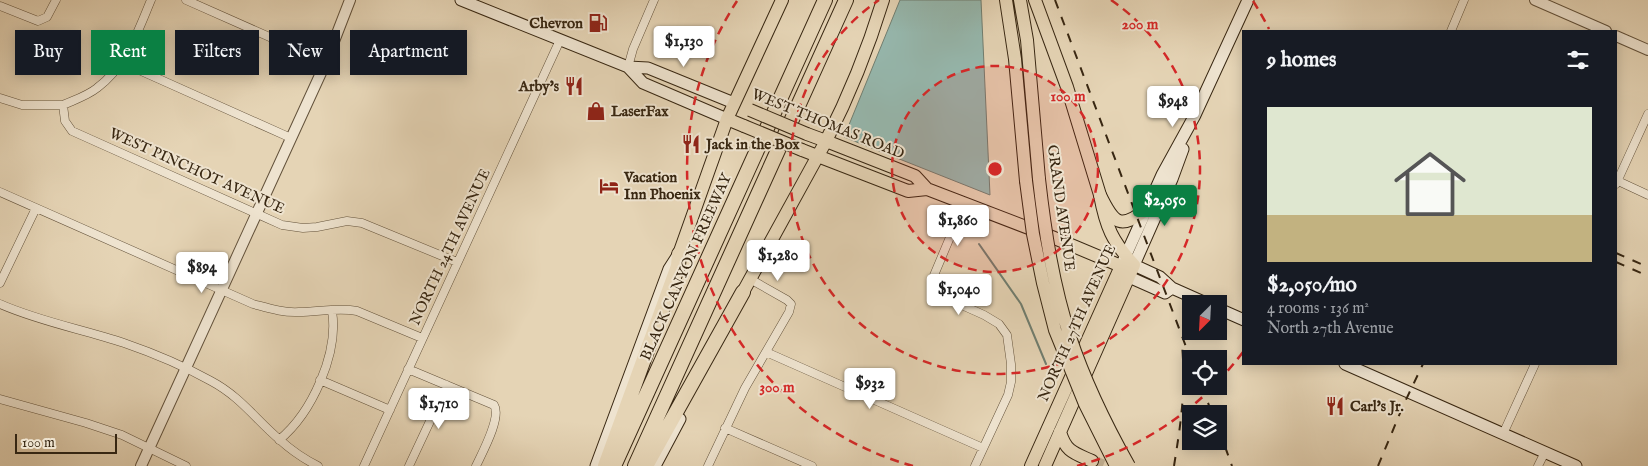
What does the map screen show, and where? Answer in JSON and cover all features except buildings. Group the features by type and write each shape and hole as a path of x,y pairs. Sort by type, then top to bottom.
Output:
{"highway":[{"name":"BLACK CANYON FREEWAY","path":"614,466 825,0"},
{"path":"622,466 832,0"},
{"path":"635,466 846,0"},
{"path":"605,466 675,274 679,254"},
{"path":"646,466 743,292"}],"main road":[{"name":"WEST THOMAS ROAD","path":"460,0 628,67 648,68 807,134 915,176 926,189"},
{"path":"596,466 670,269 679,254 727,120 782,0"},
{"path":"655,466 720,343 743,292 826,141 845,102 868,46 883,0"},
{"name":"GRAND AVENUE","path":"1006,0 1033,180 1068,331 1097,404 1129,466"},
{"name":"GRAND AVENUE","path":"1020,0 1027,40 1033,180 1033,234 1043,283 1055,330 1085,404 1116,466"},
{"path":"1035,0 1067,87 1100,195 1103,212 1113,240 1127,266"},
{"name":"NORTH 27TH AVENUE","path":"1044,466 1060,432 1162,174 1195,114 1248,0"},
{"name":"WEST THOMAS ROAD","path":"628,67 643,83 727,120 908,191 926,189 1127,266 1165,293 1172,288 1188,295"},
{"name":"NORTH 27TH AVENUE","path":"1031,466 1051,419 1172,179 1195,114"},
{"path":"1100,195 1110,214 1120,221 1130,221 1147,209"},
{"path":"1228,313 1242,319"},
{"path":"1055,330 1066,371 1106,466"},
{"path":"1347,365 1576,466"},
{"path":"1044,466 1042,457 1051,428 1051,419"},
{"path":"1060,432 1063,442 1068,449 1092,461"}],"street":[{"path":"0,6 38,21 50,13 56,0"},
{"path":"138,30 151,0"},
{"path":"186,0 269,37"},
{"path":"338,30 350,0"},
{"path":"628,67 633,49 654,0"},
{"path":"1451,30 1464,0"},
{"path":"1535,0 1604,30"},
{"path":"1617,36 1648,50"},
{"name":"NORTH 24TH AVENUE","path":"364,466 560,40"},
{"path":"0,98 22,105 63,104 98,88 111,75"},
{"path":"150,75 291,138"},
{"path":"141,466 320,75"},
{"name":"WEST PINCHOT AVENUE","path":"63,104 65,121 72,131 282,225 303,228 348,221 362,223 457,262"},
{"path":"1648,114 1617,183 1648,195"},
{"path":"0,192 253,304 296,312 347,309 357,311 422,338"},
{"path":"964,204 932,280 933,288 946,298 999,324 1007,336 1011,382 1008,395 975,466"},
{"path":"0,283 36,208"},
{"path":"708,466 745,388 789,312 791,304 750,279"},
{"path":"0,304 48,322 123,343 186,368 228,390 279,440 318,466"},
{"path":"279,440 297,422 307,408 320,380 332,341 332,311"},
{"path":"766,352 983,448"},
{"path":"1503,434 1535,365"},
{"path":"408,369 488,401 496,408 496,419 476,466"},
{"path":"320,380 390,410"},
{"path":"409,466 447,385"},
{"path":"0,399 122,435 186,466"},
{"path":"725,428 812,466"},
{"path":"1538,466 1544,452"}],"water":[{"path":"900,0 981,0 990,195 844,137"}],"waterway":[{"path":"979,244 1021,304 1046,364"}],"tunnel":[{"path":"1092,461 1104,466"}],"railway":[{"path":"1055,0 1187,350"},
{"path":"1617,253 1648,267"},
{"path":"1617,262 1648,276"},
{"path":"1174,466 1182,406 1182,345"},
{"path":"1378,466 1423,365"},
{"path":"1205,395 1209,405"},
{"path":"1226,450 1232,466"}],"place":[{"name":"Chevron","path":"598,23"},
{"name":"Arby's","path":"574,86"},
{"name":"LaserFax","path":"596,111"},
{"name":"Jack in the Box","path":"691,144"},
{"name":"Vacation Inn Phoenix","path":"609,186"},
{"name":"Carl's Jr.","path":"1335,406"}]}
